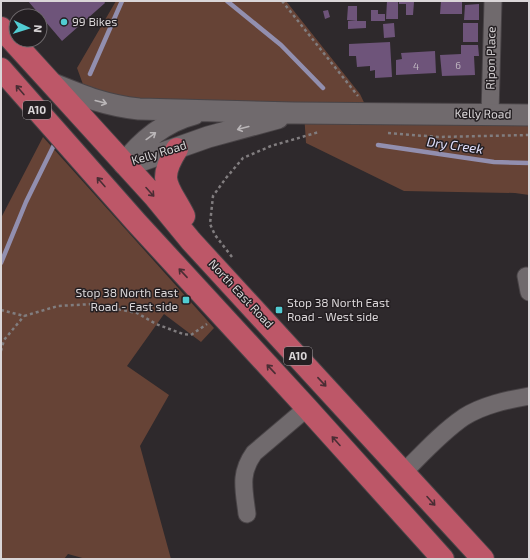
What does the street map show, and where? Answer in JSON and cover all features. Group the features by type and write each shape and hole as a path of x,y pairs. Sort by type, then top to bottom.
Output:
{"highway":[{"name":"North East Road","path":"1,28 22,53 154,196 191,241 483,559"},
{"name":"A10","path":"1,68 136,222 443,559"},
{"path":"177,148 169,162 166,172 166,183 186,221 191,241"},
{"path":"74,151 100,159 124,164 122,173 124,185 136,222"},
{"path":"362,470 389,473 404,472 399,495 402,514"}],"street":[{"name":"Ripon Place","path":"490,114 492,1"},
{"name":"Kelly Road","path":"51,83 88,98 119,107 294,113 529,115"},
{"name":"Kelly Road","path":"124,164 134,150 160,130 177,120 210,110"},
{"name":"Kelly Road","path":"124,164 143,160 208,137 294,113"},
{"path":"404,472 434,442 465,417 481,409 513,399 529,396"},
{"path":"247,514 243,483 244,472 248,462 254,453 307,408"}],"path":[{"path":"282,1 358,96 359,113"},
{"path":"234,260 215,235 210,224 213,196 243,158 271,146 321,131"},
{"path":"381,132 438,137 529,135"},
{"path":"1,310 24,316 58,306 93,304 137,313 156,324 183,334 191,335 209,322"},
{"path":"1,351 4,340 24,316"}],"shaded area":[{"path":"116,1 286,1 360,94 369,113 529,115 529,195 515,193 404,191 306,143 304,113 88,98 77,68"},
{"path":"43,137 214,328 201,342 164,314 127,366 169,395 140,446 171,559 86,559 68,554 64,559 1,559 1,218"}],"building":[{"name":"99 Bikes","path":"28,1 104,1 105,3 62,41 48,25 48,8 34,8"},
{"path":"387,1 398,1 398,19 386,19"},
{"path":"399,1 414,2 413,15 406,15 406,4 399,4"},
{"path":"441,1 462,1 462,14 440,14"},
{"path":"479,4 479,20 464,20 465,5"},
{"path":"348,6 357,6 357,21 347,20"},
{"path":"328,10 330,17 325,19 323,11"},
{"path":"371,10 378,10 378,14 385,14 385,21 371,21"},
{"path":"348,21 366,21 366,28 348,29"},
{"path":"394,23 395,37 384,38 383,24"},
{"path":"463,23 478,23 478,42 463,42"},
{"path":"390,42 392,77 375,78 375,70 370,71 370,66 357,67 356,56 349,56 349,44"},
{"path":"461,45 478,45 479,56 474,56 475,75 442,76 440,55 461,54"},
{"path":"435,51 436,73 396,75 396,60 402,59 401,53"}],"waterway":[{"path":"90,74 122,1"},
{"name":"Dry Creek","path":"227,1 281,45 323,88"},
{"path":"1,263 26,202 54,145"},
{"name":"Dry Creek","path":"378,145 494,162 529,163"}],"place":[{"name":"99 Bikes","path":"64,22"},
{"name":"Stop 38 North East Road - East side","path":"186,300"},
{"name":"Stop 38 North East Road - West side","path":"279,310"}]}
